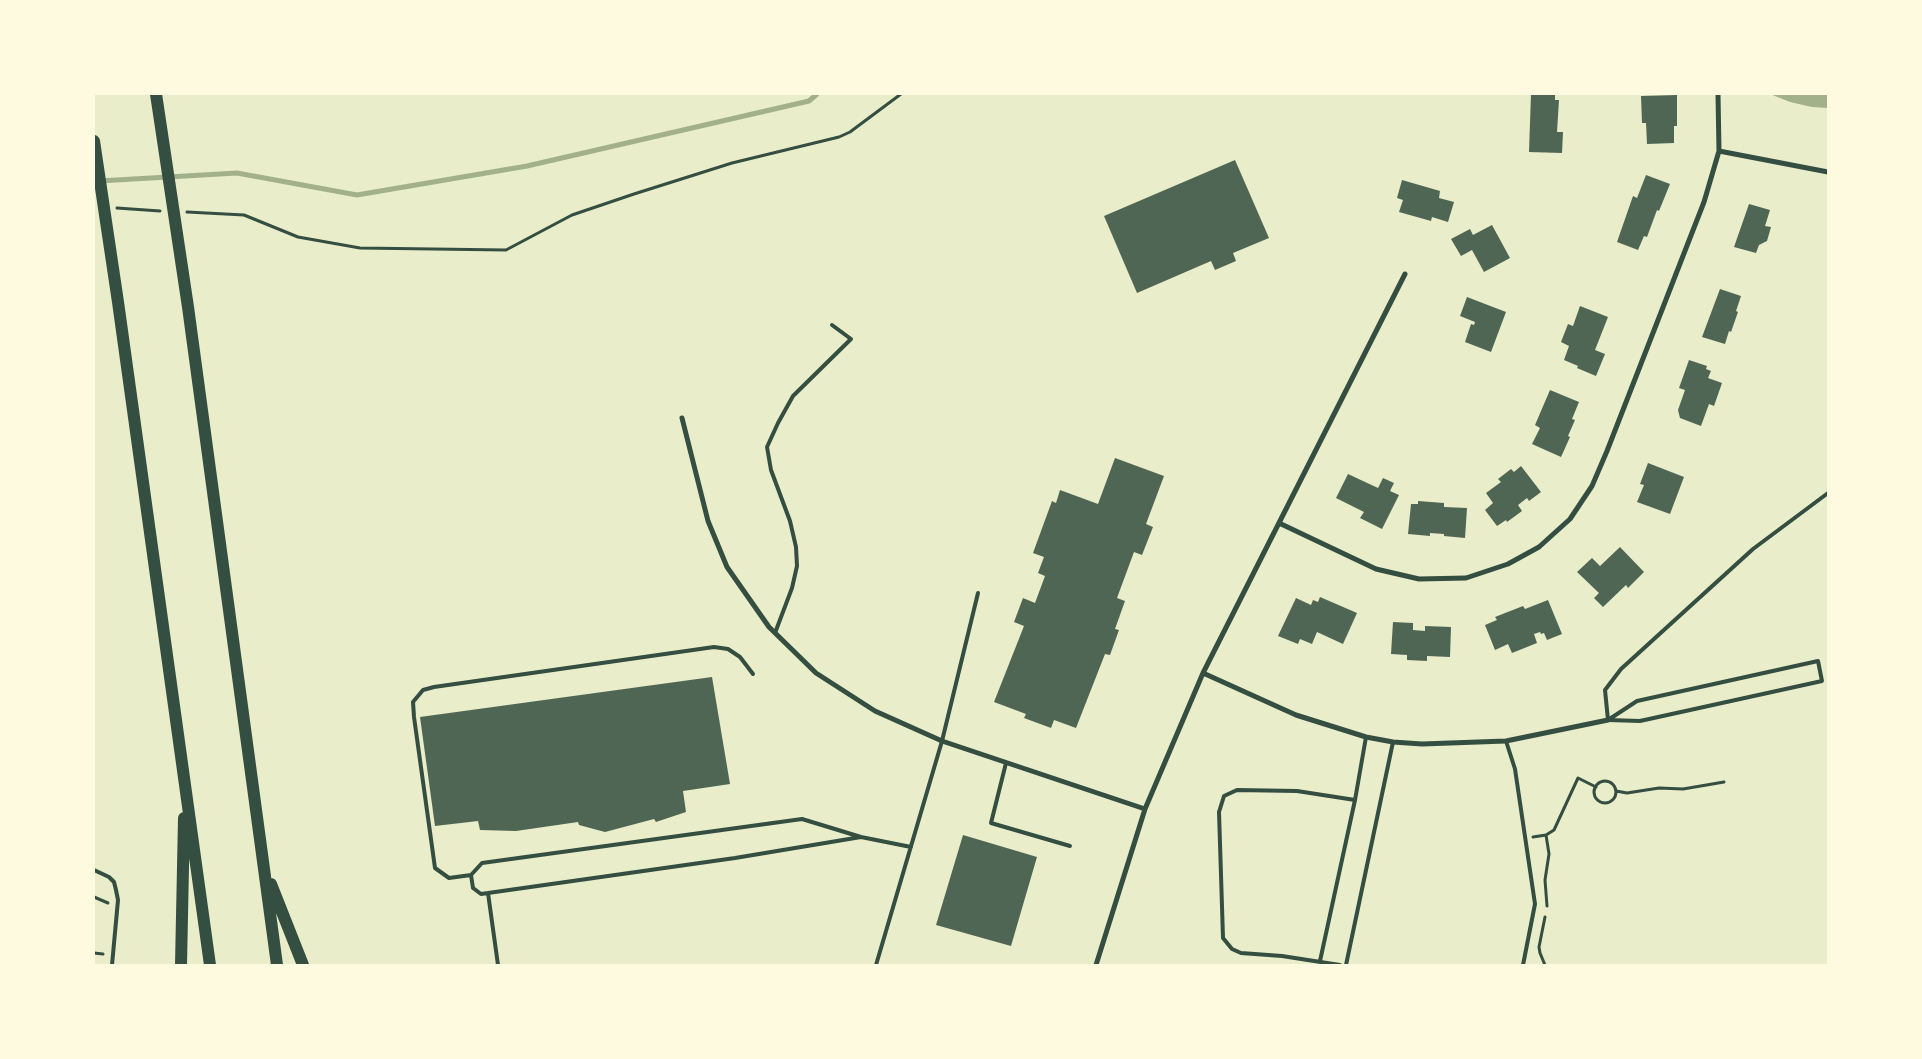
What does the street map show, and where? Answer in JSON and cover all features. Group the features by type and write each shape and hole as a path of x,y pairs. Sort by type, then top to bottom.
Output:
{"highway":[{"path":"156,94 188,307 277,965"},
{"path":"94,141 210,965"},
{"path":"181,965 184,778"},
{"path":"263,863 302,965"}],"street":[{"path":"1279,523 1376,569 1419,580 1466,578 1508,564 1539,547 1570,519 1596,478 1704,202 1720,150 1718,94"},
{"path":"1720,150 1828,172"},
{"path":"1096,965 1145,810 1203,673 1405,274"},
{"path":"682,418 708,521 727,567 769,627 816,673 875,711 942,741 1145,810"},
{"path":"1203,673 1296,715 1366,737 1393,742 1422,744 1506,741 1608,720"}],"lane":[{"path":"775,633 792,588 797,566 796,547 790,521 771,470 767,447 793,396 851,339 832,325"},
{"path":"1608,720 1605,690 1621,669 1754,549 1828,493"},
{"path":"876,965 942,741 978,593"},
{"path":"753,674 740,657 728,649 714,647 423,690 414,702 414,717 435,868 449,878 471,875 482,863 802,819 861,838 911,847"},
{"path":"1818,661 1822,681 1640,721 1608,720 1637,701 1818,661"},
{"path":"1320,961 1355,800 1366,737"},
{"path":"1506,741 1515,769 1535,904 1523,965"},
{"path":"1346,965 1393,742"},
{"path":"1006,763 991,824 1070,846"},
{"path":"1340,965 1282,956 1241,953 1232,949 1223,938 1218,812 1224,796 1236,790 1297,791 1355,800"},
{"path":"471,875 473,888 480,894 861,838"},
{"path":"94,870 109,877 114,882 118,900 112,965"},
{"path":"488,893 498,965"}],"path":[{"path":"186,212 244,215 298,237 360,248 506,250 572,216 625,197 732,163 839,137 850,132 901,94"},
{"path":"112,208 167,211"},
{"path":"1526,839 1546,835 1554,830 1578,778 1596,787"},
{"path":"1608,781 1614,785 1616,791 1612,801 1601,802 1595,794 1596,787 1600,782 1608,781"},
{"path":"1616,791 1626,793 1659,788 1683,789 1724,782"},
{"path":"94,897 108,902 107,909"},
{"path":"94,953 103,954 104,946"}],"shaded area":[{"path":"1770,94 1828,94 1828,108 1812,107 1790,102"}],"building":[{"path":"1531,94 1555,94 1555,100 1559,100 1557,132 1563,132 1562,153 1529,152"},
{"path":"1677,95 1677,126 1674,126 1674,143 1647,144 1646,123 1642,123 1641,96"},
{"path":"1235,160 1269,238 1233,253 1236,261 1215,270 1211,261 1137,293 1104,216"},
{"path":"1646,175 1670,184 1659,211 1657,210 1647,237 1644,236 1638,250 1617,242 1633,196 1637,198"},
{"path":"1402,180 1440,191 1439,198 1454,202 1448,222 1432,217 1431,221 1399,212 1403,200 1397,198"},
{"path":"1749,204 1770,210 1765,226 1771,227 1767,241 1759,245 1756,253 1734,247"},
{"path":"1492,225 1510,258 1484,272 1472,250 1461,256 1451,239 1470,229 1473,235"},
{"path":"1720,289 1741,296 1736,311 1738,312 1725,344 1702,337"},
{"path":"1467,297 1506,312 1491,352 1465,342 1471,324 1474,325 1475,322 1460,316"},
{"path":"1580,306 1608,317 1595,350 1605,354 1596,376 1564,360 1569,346 1561,342 1568,324 1573,326"},
{"path":"1689,360 1707,366 1706,369 1711,371 1708,378 1722,383 1714,406 1709,404 1701,426 1680,418 1678,410 1685,390 1679,388"},
{"path":"1550,390 1579,402 1572,419 1575,420 1568,436 1570,437 1561,457 1532,444 1540,428 1535,425"},
{"path":"1115,458 1164,476 1146,524 1153,527 1142,555 1134,552 1117,598 1125,601 1115,629 1119,630 1110,655 1105,654 1076,728 1054,720 1051,728 1024,718 1026,714 994,702 1024,626 1014,622 1023,598 1035,603 1045,576 1038,573 1044,557 1033,553 1052,501 1056,503 1060,490 1098,504"},
{"path":"1648,463 1684,477 1670,514 1637,502 1644,485 1640,484"},
{"path":"1521,466 1541,492 1529,501 1527,498 1518,505 1522,511 1507,522 1506,520 1497,526 1485,510 1493,503 1486,493 1501,482 1498,479 1511,469 1514,472"},
{"path":"1348,474 1378,488 1383,478 1394,483 1390,491 1399,495 1382,529 1360,518 1364,512 1336,498"},
{"path":"1418,501 1444,503 1444,507 1467,508 1465,538 1430,533 1430,536 1408,534 1411,504 1418,504"},
{"path":"1620,547 1644,572 1628,588 1626,585 1603,607 1594,598 1599,593 1577,572 1592,558 1600,566"},
{"path":"1320,597 1357,613 1343,644 1317,632 1312,644 1300,639 1298,644 1278,636 1296,598 1311,605 1313,600 1318,602"},
{"path":"1548,600 1562,634 1547,640 1544,633 1541,634 1540,632 1534,634 1537,643 1512,653 1508,644 1495,650 1485,625 1497,620 1495,617 1523,606 1525,609"},
{"path":"1393,622 1413,623 1413,630 1425,631 1425,626 1451,627 1450,657 1427,656 1427,661 1407,660 1407,655 1391,654"},
{"path":"712,677 730,784 683,791 686,812 656,822 654,819 605,832 579,825 578,822 516,831 480,830 478,821 435,826 420,717"},
{"path":"963,835 1037,857 1011,946 936,925"}],"waterway":[{"path":"99,181 237,173 357,195 527,166 809,101 817,94"}]}
